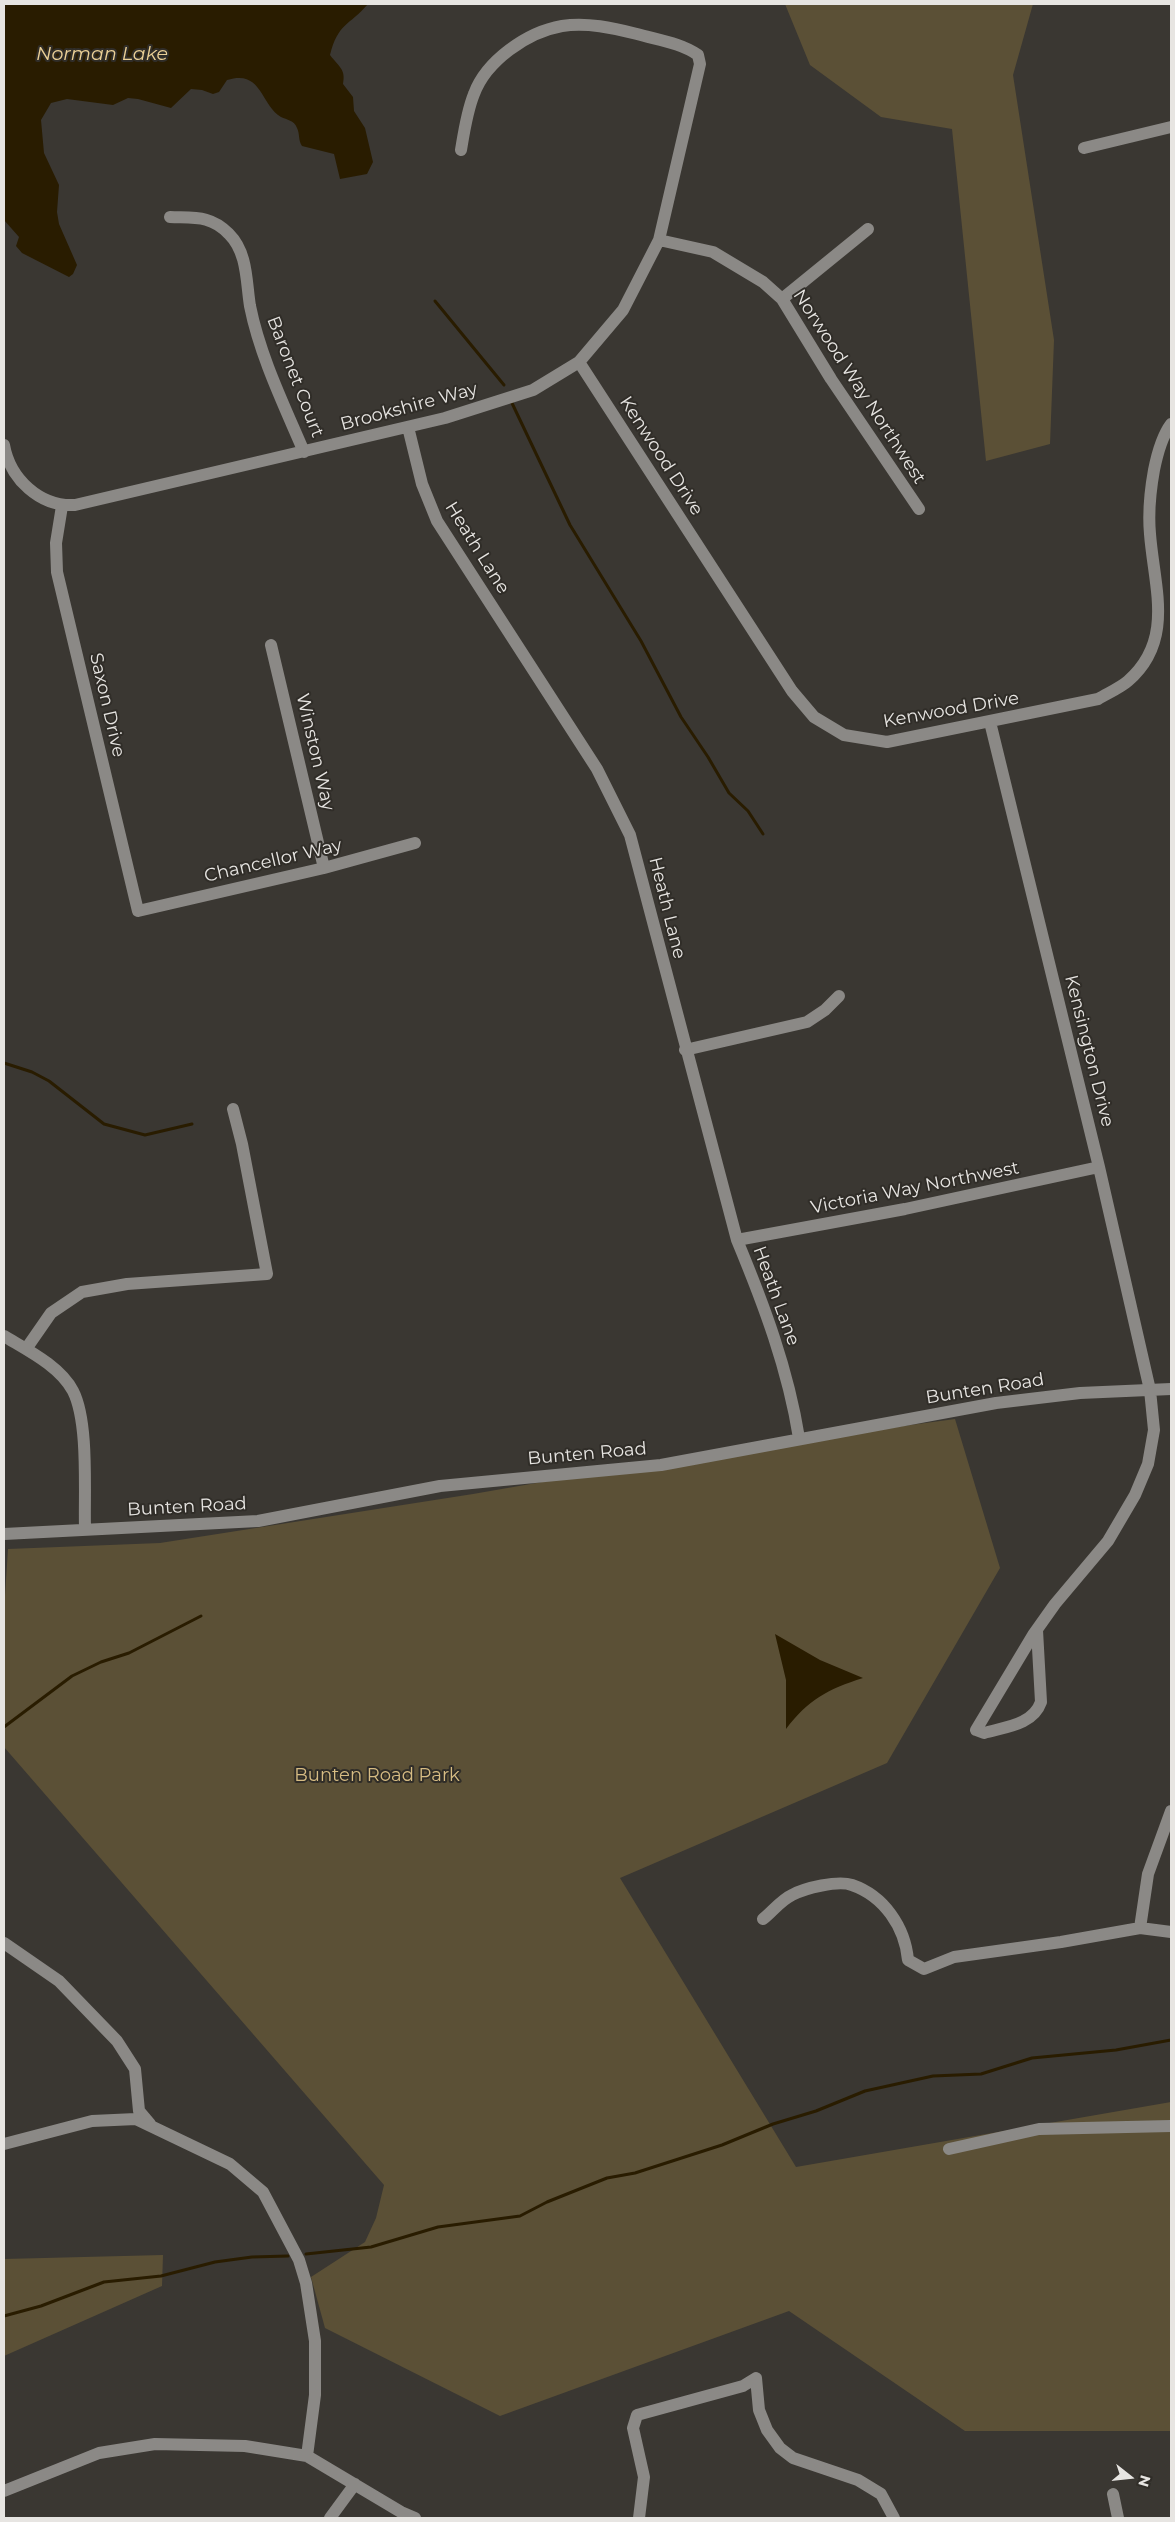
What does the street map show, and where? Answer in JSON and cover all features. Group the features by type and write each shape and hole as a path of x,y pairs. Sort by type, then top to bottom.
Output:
{"street":[{"name":"Brookshire Way","path":"62,506 75,505 445,418 533,390 579,362 623,310 658,240 700,64 698,55 687,48 618,29 589,25 561,26 538,33 506,52 486,72 474,93 461,150"},
{"path":"1084,148 1171,127"},
{"name":"Baronet Court","path":"170,217 210,219 230,235 244,261 250,307 267,364 304,452"},
{"path":"782,299 868,229"},
{"name":"Norwood Way Northwest","path":"658,240 712,252 763,282 782,299 836,387 919,509"},
{"name":"Kenwood Drive","path":"579,362 792,691 814,717 844,735 887,742 1098,699 1127,682 1142,667 1158,631 1159,596 1150,535 1149,498 1157,457 1171,424"},
{"name":"Heath Lane","path":"408,427 422,484 437,520 597,769 630,835 685,1050 737,1240 764,1304 775,1339 793,1399 799,1438"},
{"path":"4,445 6,456 19,481 36,495 62,506"},
{"name":"Saxon Drive","path":"62,506 56,543 57,572 138,911"},
{"name":"Winston Way","path":"271,645 324,868"},
{"name":"Kensington Drive","path":"990,722 1099,1167 1150,1390 1154,1430 1148,1464 1135,1495 1108,1541 1055,1604 1037,1630 976,1730 984,1733 1030,1719 1037,1712 1041,1702 1037,1630"},
{"name":"Chancellor Way","path":"138,911 324,868 415,843"},
{"path":"685,1050 807,1022 825,1010 839,996"},
{"path":"26,1349 51,1313 82,1292 127,1284 267,1274 242,1144 233,1109"},
{"name":"Victoria Way Northwest","path":"737,1240 924,1205 1099,1167"},
{"path":"4,1336 26,1349 62,1377 73,1391 82,1426 85,1529"},
{"name":"Bunten Road","path":"4,1534 258,1521 440,1486 661,1465 996,1403 1080,1393 1171,1389"},
{"path":"1140,1928 1148,1874 1171,1811"},
{"path":"763,1919 791,1895 820,1885 851,1884 892,1914 906,1942 908,1960 924,1968 954,1957 1140,1928 1171,1932"},
{"path":"4,1943 59,1981 117,2041 135,2069 139,2111 155,2130"},
{"path":"4,2144 92,2121 136,2119 155,2130 230,2164 263,2192 299,2260 306,2283 315,2341 315,2395 307,2456"},
{"path":"949,2149 1039,2129 1171,2126"},
{"path":"639,2518 644,2476 633,2428 637,2415 742,2386 756,2378 759,2410 767,2430 780,2448 793,2458 858,2480 881,2494 894,2518"},
{"path":"4,2491 99,2453 156,2444 245,2446 307,2456 414,2518"},
{"path":"330,2518 355,2484"},
{"path":"1113,2494 1118,2518"}],"green space":[{"path":"785,4 1033,4 1013,75 1054,340 1050,444 986,461 952,129 881,117 810,65"},
{"name":"Bunten Road Park","path":"955,1419 1000,1568 887,1763 620,1878 796,2167 1171,2102 1171,2431 965,2431 789,2311 500,2416 325,2328 311,2277 365,2242 376,2218 384,2185 4,1747 4,1611 8,1549 160,1543 473,1494 726,1450"},
{"path":"163,2255 162,2286 4,2356 4,2259"}],"water":[{"name":"Norman Lake","path":"4,4 368,4 341,31 330,55 343,71 343,84 353,97 354,111 365,128 373,162 367,174 340,179 334,154 302,146 296,125 274,111 254,83 247,79 227,80 219,92 213,94 191,89 171,108 128,98 113,105 67,99 51,103 41,120 44,153 59,185 57,212 59,224 77,265 73,274 69,277 22,253 16,246 19,237 4,220"},
{"path":"775,1634 820,1660 863,1678 829,1691 802,1710 786,1729 786,1680"}],"waterway":[{"path":"435,301 504,385"},
{"path":"511,401 570,525 641,641 681,717 729,793 748,811 763,834"},
{"path":"4,1063 32,1072 49,1081 104,1124 145,1135 192,1124"},
{"path":"4,1727 72,1676 101,1662 129,1653 201,1616"},
{"path":"306,2254 371,2247 438,2227 520,2216 547,2202 607,2178 635,2173 722,2145 773,2124 816,2111 865,2091 933,2076 981,2074 1032,2058 1116,2050 1171,2040"},
{"path":"4,2316 41,2306 104,2282 161,2276 215,2262 252,2257 288,2256"}]}
